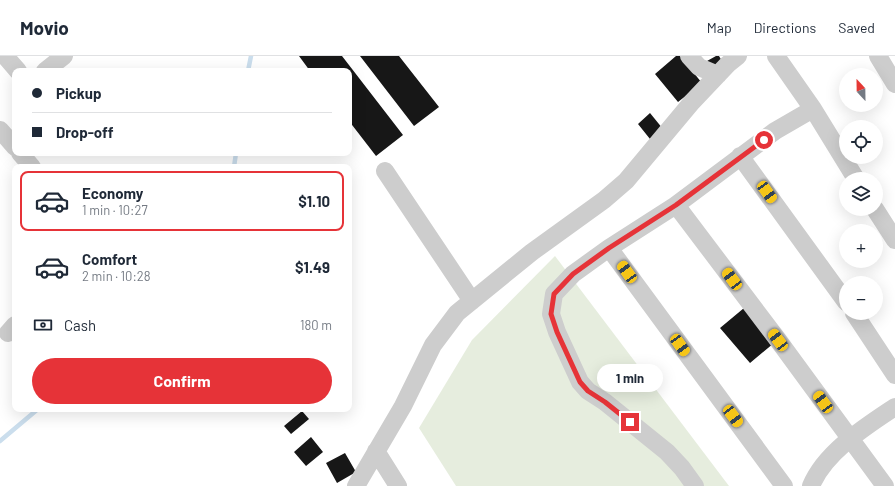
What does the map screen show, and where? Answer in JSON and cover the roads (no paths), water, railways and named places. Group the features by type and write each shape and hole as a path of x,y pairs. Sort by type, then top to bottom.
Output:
{"street":[{"path":"5,56 15,68"},
{"path":"49,68 64,56"},
{"path":"689,56 698,67 718,75"},
{"path":"356,486 403,406 433,345 457,313 532,252 604,200 626,181 692,102 738,56"},
{"path":"776,56 813,109 852,172"},
{"path":"878,56 895,84"},
{"path":"695,486 682,468 667,452 605,402 588,391 580,382 557,332 551,314 554,294 573,274 609,248 676,205 775,131 813,109"},
{"path":"0,130 12,144"},
{"path":"23,156 29,164"},
{"path":"740,156 839,292"},
{"path":"385,171 472,301"},
{"path":"676,205 778,340 885,486"},
{"path":"880,216 895,240"},
{"path":"609,248 784,486"},
{"path":"859,320 895,376"},
{"path":"811,486 827,461 850,439 895,407"},
{"path":"376,451 398,486"}],"waterway":[{"path":"249,68 251,56"},
{"path":"234,164 236,156"},
{"path":"0,441 34,412"}]}
